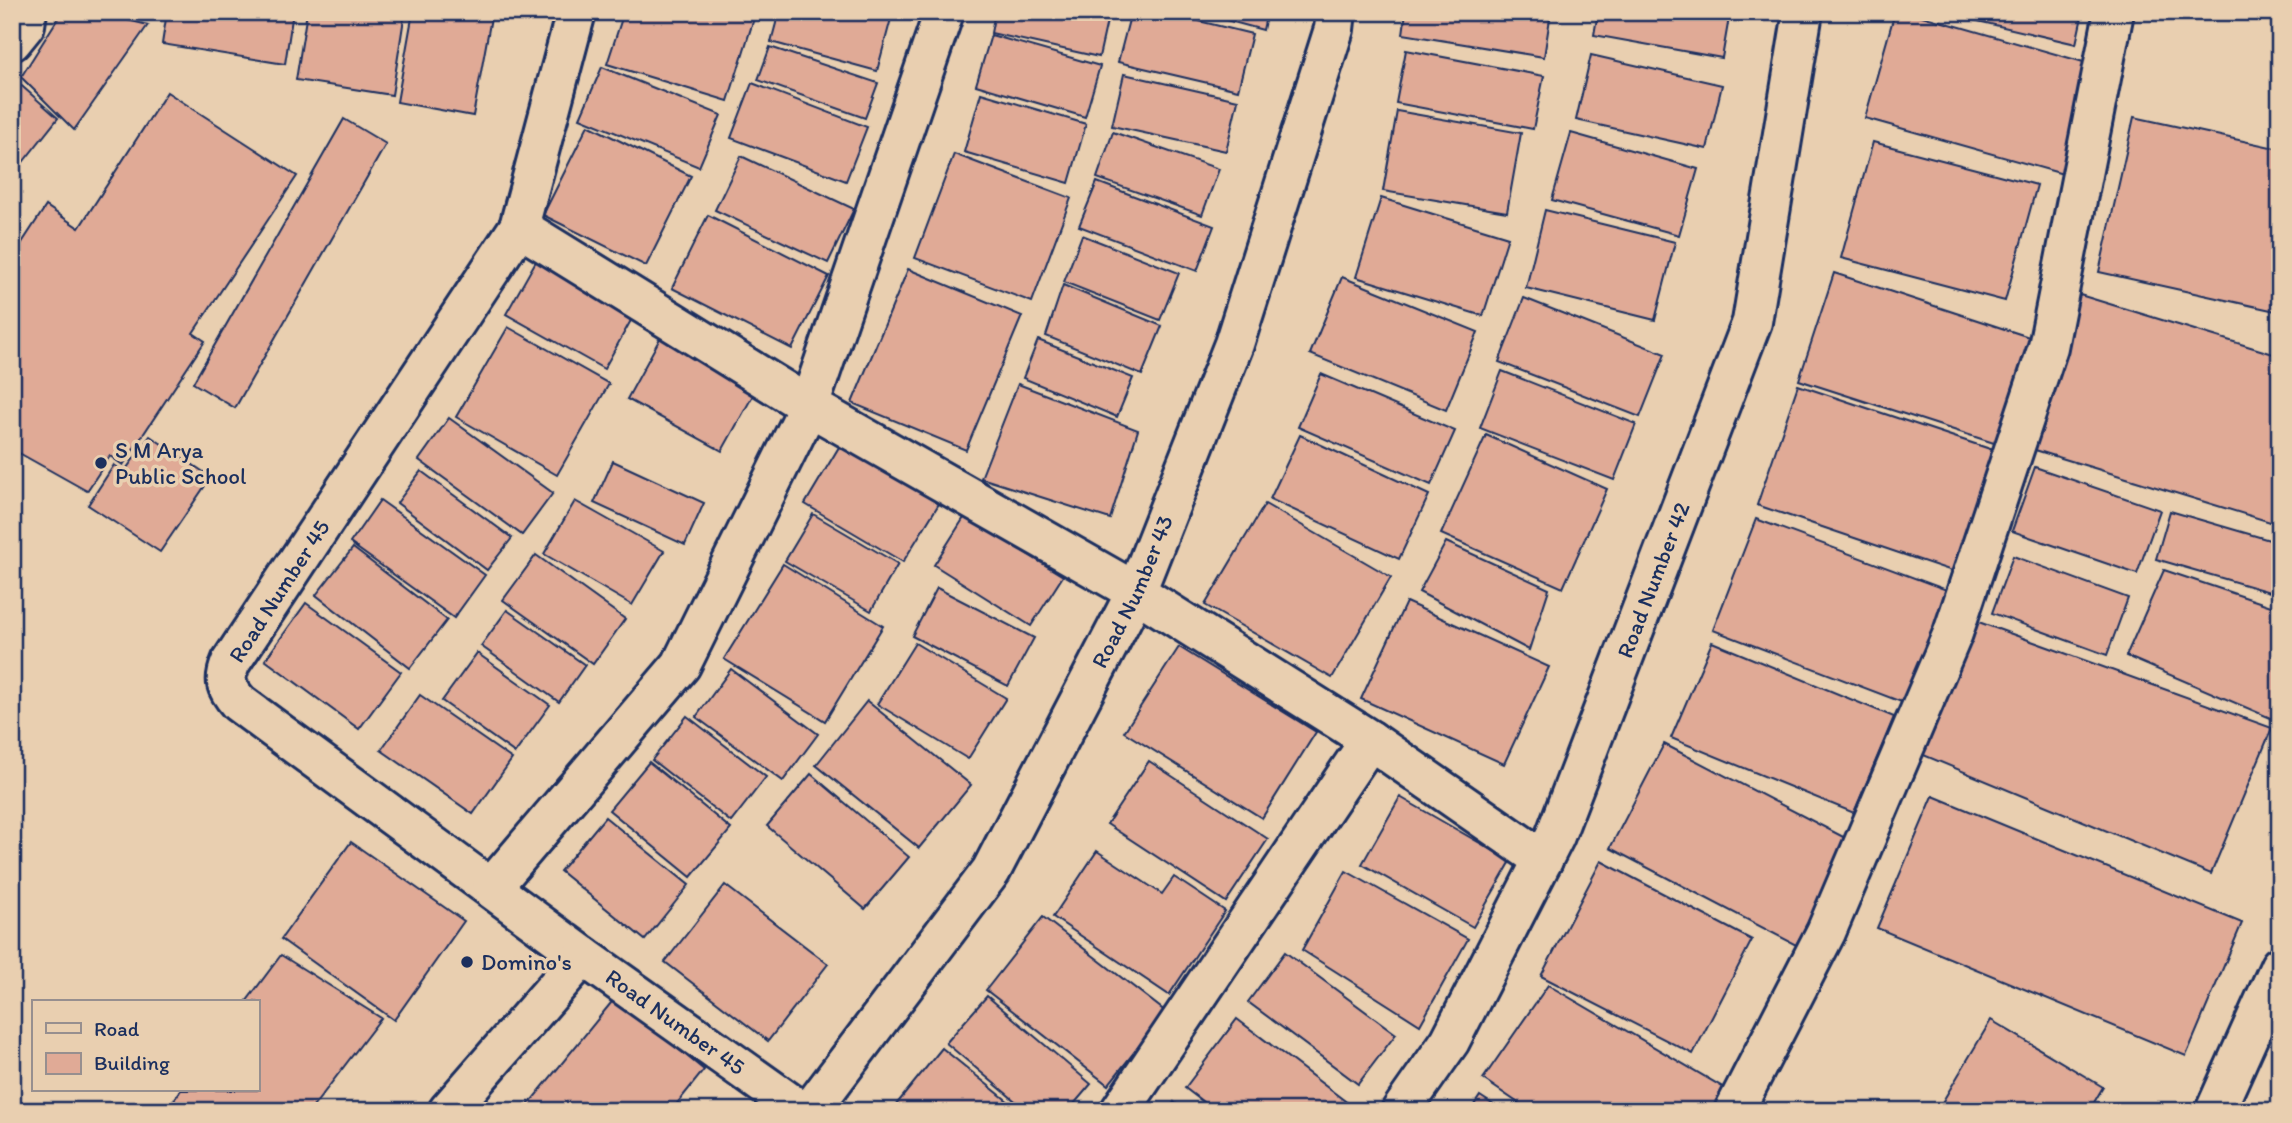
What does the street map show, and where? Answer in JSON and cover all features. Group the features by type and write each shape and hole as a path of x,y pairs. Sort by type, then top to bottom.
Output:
{"street":[{"path":"12,41 25,25 27,12"},
{"name":"Road Number 45","path":"576,12 519,227 231,662 225,677 227,689 239,704 583,956 801,1111"},
{"path":"492,887 681,665 809,406 944,12"},
{"name":"Road Number 43","path":"810,1111 991,871 1136,592 1234,344 1334,29 1336,12"},
{"name":"Road Number 42","path":"1401,1111 1450,1041 1560,824 1752,322 1803,12"},
{"path":"1734,1111 1826,932 1954,633 2048,346 2114,12"},
{"path":"519,227 809,406 1136,592 1370,740 1543,860"},
{"path":"1121,1111 1370,740"},
{"path":"448,1111 583,956"},
{"path":"2215,1111 2280,967"}],"building":[{"path":"62,12 94,12 148,25 74,130 21,77"},
{"path":"121,12 158,12 157,18"},
{"path":"167,12 293,12 285,64 162,44"},
{"path":"307,12 405,12 392,95 296,80"},
{"path":"413,12 492,12 473,116 397,102"},
{"path":"624,12 756,12 728,101 607,64"},
{"path":"779,12 883,12 892,15 877,71 771,42"},
{"path":"995,12 1109,12 1099,57 991,33"},
{"path":"1131,12 1162,12 1252,34 1238,90 1118,62"},
{"path":"1196,12 1267,12 1263,30"},
{"path":"1406,12 1551,12 1544,57 1403,34"},
{"path":"1598,12 1730,12 1722,58 1594,35"},
{"path":"1895,12 1908,12 2094,65 2063,174 1865,118"},
{"path":"1939,12 2083,12 2076,44"},
{"path":"991,35 1100,66 1085,117 976,85"},
{"path":"770,47 878,83 865,118 758,80"},
{"path":"1406,50 1544,76 1533,129 1396,103"},
{"path":"1591,55 1722,85 1707,149 1576,120"},
{"path":"602,67 721,115 699,167 580,118"},
{"path":"1124,74 1238,100 1226,151 1112,126"},
{"path":"15,80 58,118 16,171 12,166 12,82"},
{"path":"752,83 867,127 846,181 731,138"},
{"path":"167,92 297,176 193,333 205,341 123,465 110,456 87,491 12,449 12,258 46,206 79,228"},
{"path":"981,93 1086,124 1069,183 964,152"},
{"path":"1397,111 1521,133 1507,212 1383,191"},
{"path":"2134,117 2280,149 2280,312 2099,272"},
{"path":"344,119 386,144 235,408 193,383"},
{"path":"588,125 691,176 646,266 543,215"},
{"path":"1113,132 1219,169 1202,215 1097,178"},
{"path":"1571,133 1698,169 1679,235 1552,200"},
{"path":"1873,142 2037,185 2005,301 1841,258"},
{"path":"954,154 1071,198 1032,302 915,258"},
{"path":"741,156 854,209 828,263 715,210"},
{"path":"1097,182 1214,226 1197,271 1079,226"},
{"path":"1381,198 1508,237 1483,316 1356,277"},
{"path":"1545,210 1675,242 1655,320 1526,288"},
{"path":"708,215 829,276 792,349 672,288"},
{"path":"1082,235 1179,273 1160,320 1064,282"},
{"path":"536,261 634,315 604,369 506,314"},
{"path":"908,269 1022,316 966,450 852,403"},
{"path":"1834,273 2035,339 2000,445 1799,380"},
{"path":"1342,277 1478,332 1446,410 1310,354"},
{"path":"1063,285 1162,326 1142,375 1046,336"},
{"path":"2080,295 2280,356 2280,525 2032,449"},
{"path":"1524,298 1665,354 1640,417 1499,362"},
{"path":"508,327 609,384 557,475 456,417"},
{"path":"665,329 761,381 722,451 627,399"},
{"path":"1038,340 1133,378 1117,417 1023,378"},
{"path":"1502,371 1636,424 1614,480 1480,428"},
{"path":"1321,374 1455,431 1431,485 1298,427"},
{"path":"1018,384 1138,430 1110,519 981,478"},
{"path":"1798,385 1996,451 1955,572 1757,505"},
{"path":"449,418 553,493 522,535 419,460"},
{"path":"1300,435 1429,495 1399,559 1270,499"},
{"path":"1486,435 1607,489 1563,588 1441,534"},
{"path":"150,436 211,477 160,552 88,505 114,465 124,472"},
{"path":"842,442 940,502 903,562 805,504"},
{"path":"613,461 704,503 685,545 594,503"},
{"path":"2035,467 2160,510 2137,574 2012,531"},
{"path":"421,471 512,538 487,570 397,503"},
{"path":"380,500 485,575 454,618 350,543"},
{"path":"575,501 664,551 632,605 544,554"},
{"path":"1265,504 1391,577 1332,678 1205,605"},
{"path":"2170,511 2280,543 2280,595 2156,559"},
{"path":"813,514 898,564 871,611 785,561"},
{"path":"965,516 1063,576 1031,626 934,565"},
{"path":"1756,519 1955,593 1912,706 1713,630"},
{"path":"1446,542 1549,589 1529,650 1419,592"},
{"path":"353,548 447,620 410,668 316,595"},
{"path":"536,555 625,619 593,664 503,600"},
{"path":"2013,556 2128,598 2107,655 1992,613"},
{"path":"783,564 883,626 825,721 724,659"},
{"path":"2164,570 2280,609 2280,707 2275,720 2126,656"},
{"path":"937,588 1034,638 1008,686 912,636"},
{"path":"1406,602 1549,667 1504,764 1361,699"},
{"path":"306,603 401,672 359,729 265,660"},
{"path":"507,610 585,665 559,702 481,646"},
{"path":"1973,620 2272,728 2211,874 1921,754"},
{"path":"1712,642 1894,717 1854,813 1671,738"},
{"path":"915,643 1006,698 968,759 877,704"},
{"path":"1179,647 1316,732 1262,818 1124,732"},
{"path":"477,653 550,705 515,753 442,701"},
{"path":"731,669 818,734 783,781 696,717"},
{"path":"420,695 512,759 473,814 381,750"},
{"path":"867,701 971,785 919,848 816,765"},
{"path":"687,716 766,777 731,822 652,760"},
{"path":"1664,744 1851,841 1796,945 1610,848"},
{"path":"1149,761 1268,839 1226,902 1107,824"},
{"path":"649,762 731,829 691,877 609,810"},
{"path":"811,774 909,857 865,909 767,826"},
{"path":"1933,796 2242,923 2186,1056 1877,928"},
{"path":"1400,797 1511,861 1473,927 1362,864"},
{"path":"605,817 689,885 645,940 560,871"},
{"path":"351,842 464,921 394,1020 281,939"},
{"path":"1097,851 1162,894 1174,877 1225,911 1169,995 1053,917"},
{"path":"1601,861 1752,940 1693,1054 1541,976"},
{"path":"1346,871 1468,939 1420,1025 1302,950"},
{"path":"725,885 828,964 768,1041 665,962"},
{"path":"1043,917 1166,1012 1108,1085 986,990"},
{"path":"1285,952 1396,1034 1358,1084 1248,1002"},
{"path":"281,955 381,1018 310,1111 166,1111 180,1092 259,1092 259,1000 247,1000"},
{"path":"1548,985 1731,1092 1721,1111 1530,1111 1483,1079"},
{"path":"987,996 1091,1084 1068,1111 1027,1111 946,1043"},
{"path":"615,998 704,1070 671,1111 523,1111"},
{"path":"1237,1019 1353,1107 1350,1111 1215,1111 1185,1088"},
{"path":"1991,1020 2103,1087 2089,1111 1937,1111"},
{"path":"942,1048 1020,1111 891,1111"},
{"path":"1480,1096 1503,1111 1470,1111"},
{"path":"1174,1102 1185,1111 1168,1111"}],"place":[{"name":"S M Arya Public School","path":"101,463"},
{"name":"Domino's","path":"467,962"}]}
